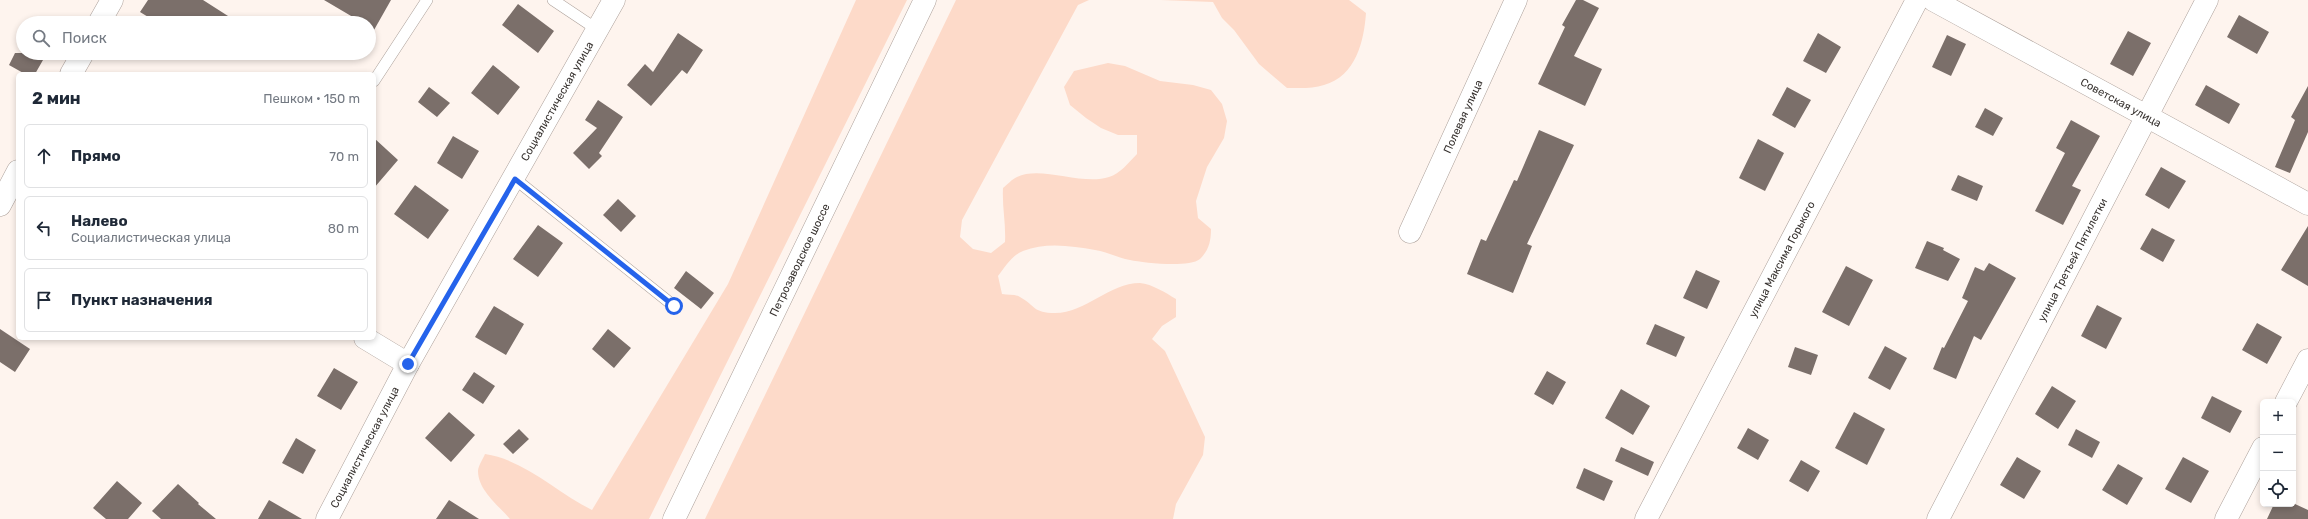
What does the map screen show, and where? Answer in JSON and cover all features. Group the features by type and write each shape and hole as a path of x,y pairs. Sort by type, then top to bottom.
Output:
{"street":[{"path":"103,16 112,0"},
{"name":"Социалистическая улица","path":"327,519 408,364 515,179 614,0"},
{"name":"Петрозаводское шоссе","path":"674,519 925,0"},
{"name":"Полевая улица","path":"1410,232 1516,0"},
{"name":"улица Максима Горького","path":"1646,519 1917,0"},
{"name":"Советская улица","path":"1933,0 2308,204"},
{"name":"улица Третьей Пятилетки","path":"1938,519 2207,0"},
{"path":"72,72 79,60"},
{"path":"0,205 16,175"},
{"path":"369,340 408,364"},
{"path":"2288,399 2308,360"},
{"path":"2226,519 2260,454"}],"lane":[{"path":"376,78 427,0"},
{"path":"553,0 598,30"},
{"path":"515,179 674,306"}],"shaded area":[{"path":"856,0 907,0 649,519 510,519 481,485 478,469 485,454 500,457 514,463 592,510 728,284"},
{"path":"956,0 1089,0 1078,5 962,220 960,237 973,249 991,253 1005,242 1003,188 1015,178 1027,174 1038,173 1087,179 1109,177 1121,171 1137,154 1137,135 1118,135 1101,128 1070,105 1064,87 1074,71 1108,63 1125,66 1160,81 1193,85 1211,90 1222,104 1227,121 1224,138 1207,167 1196,201 1198,218 1211,229 1209,245 1206,252 1200,259 1194,262 1177,264 1155,263 1130,260 1099,251 1068,246 1041,246 1015,255 998,276 1002,294 1018,296 1038,310 1048,313 1066,312 1087,304 1108,292 1129,284 1145,284 1154,287 1176,299 1176,317 1162,326 1152,339 1165,351 1205,437 1203,455 1176,504 1173,519 705,519"},
{"path":"1161,0 1349,0 1366,13 1360,46 1351,66 1344,74 1335,80 1320,86 1287,88 1259,64 1234,30 1222,18 1213,2"}],"building":[{"path":"148,0 203,0 228,16 147,16 140,12"},
{"path":"324,0 391,0 376,26 376,16 351,16"},
{"path":"1576,0 1583,0 1599,8 1574,56 1602,69 1585,106 1538,84 1565,27 1562,25"},
{"path":"518,4 554,31 538,53 502,25"},
{"path":"2239,15 2269,32 2257,54 2227,37"},
{"path":"2128,31 2151,43 2133,76 2110,64"},
{"path":"678,33 703,50 687,74 682,70 651,106 627,85 645,64 653,72"},
{"path":"1818,33 1841,47 1826,73 1803,61"},
{"path":"1947,35 1966,44 1951,76 1932,67"},
{"path":"15,53 16,60 43,60 36,72 21,72 9,65"},
{"path":"493,65 520,87 498,115 471,93"},
{"path":"2206,85 2240,104 2229,124 2195,105"},
{"path":"2308,86 2308,132 2290,173 2275,167 2295,120 2291,117"},
{"path":"429,87 450,103 437,117 418,102"},
{"path":"1787,87 1811,100 1795,128 1772,115"},
{"path":"598,100 623,117 599,153 602,156 589,169 573,153 597,128 585,120"},
{"path":"1985,108 2003,118 1993,136 1975,127"},
{"path":"2071,120 2100,136 2072,186 2081,190 2063,225 2035,211 2065,153 2056,148"},
{"path":"1539,130 1574,145 1527,244 1532,246 1513,293 1467,274 1481,239 1486,241 1514,180 1517,181"},
{"path":"453,136 479,151 462,179 437,163"},
{"path":"1758,139 1784,153 1765,191 1739,178"},
{"path":"376,140 398,160 376,186"},
{"path":"2161,167 2186,181 2169,209 2145,195"},
{"path":"1958,175 1983,186 1977,201 1951,190"},
{"path":"415,185 449,210 428,239 394,214"},
{"path":"618,199 636,216 621,232 603,215"},
{"path":"538,225 563,243 538,277 513,259"},
{"path":"2308,226 2308,286 2281,270"},
{"path":"2152,228 2175,240 2163,262 2140,249"},
{"path":"1927,241 1944,248 1943,250 1960,259 1948,281 1915,268"},
{"path":"1989,263 2016,278 1981,340 1974,336 1956,379 1933,369 1942,347 1944,348 1968,301 1962,298 1975,267 1984,271"},
{"path":"1846,266 1873,280 1849,326 1822,312"},
{"path":"1696,270 1720,281 1707,309 1683,298"},
{"path":"686,271 714,293 701,309 674,288"},
{"path":"2097,305 2122,318 2106,349 2081,336"},
{"path":"494,306 524,324 506,355 475,337"},
{"path":"2257,323 2282,337 2267,364 2242,350"},
{"path":"1655,324 1685,337 1676,357 1646,344"},
{"path":"0,329 30,349 15,372 0,362"},
{"path":"608,329 631,348 614,368 592,349"},
{"path":"1885,346 1907,358 1890,390 1868,378"},
{"path":"1795,347 1818,355 1811,375 1788,367"},
{"path":"334,368 358,382 341,410 317,396"},
{"path":"1547,371 1566,382 1553,405 1534,394"},
{"path":"474,372 495,386 483,404 462,390"},
{"path":"2052,386 2076,401 2058,429 2035,414"},
{"path":"1621,389 1650,406 1633,435 1605,418"},
{"path":"2212,396 2242,411 2230,433 2201,418"},
{"path":"449,412 475,435 451,462 425,438"},
{"path":"1854,412 1885,429 1867,465 1835,448"},
{"path":"1748,428 1769,440 1758,460 1737,448"},
{"path":"519,429 529,439 513,454 503,444"},
{"path":"2076,429 2100,442 2092,458 2068,445"},
{"path":"296,438 316,450 303,474 282,463"},
{"path":"1621,447 1654,462 1648,476 1615,461"},
{"path":"2017,457 2041,471 2024,499 2000,485"},
{"path":"2183,457 2209,471 2191,503 2165,489"},
{"path":"1801,460 1820,471 1808,492 1789,481"},
{"path":"2118,464 2143,478 2127,505 2102,490"},
{"path":"1584,468 1613,481 1604,501 1576,488"},
{"path":"117,481 142,503 128,519 106,519 93,508"},
{"path":"178,484 216,519 161,519 152,511"},
{"path":"269,500 302,519 258,519"},
{"path":"449,500 479,519 436,519"},
{"path":"2296,504 2308,510 2308,519 2267,519 2273,507 2296,507"}],"route":[{"path":"408,364 515,179 674,306"}]}
